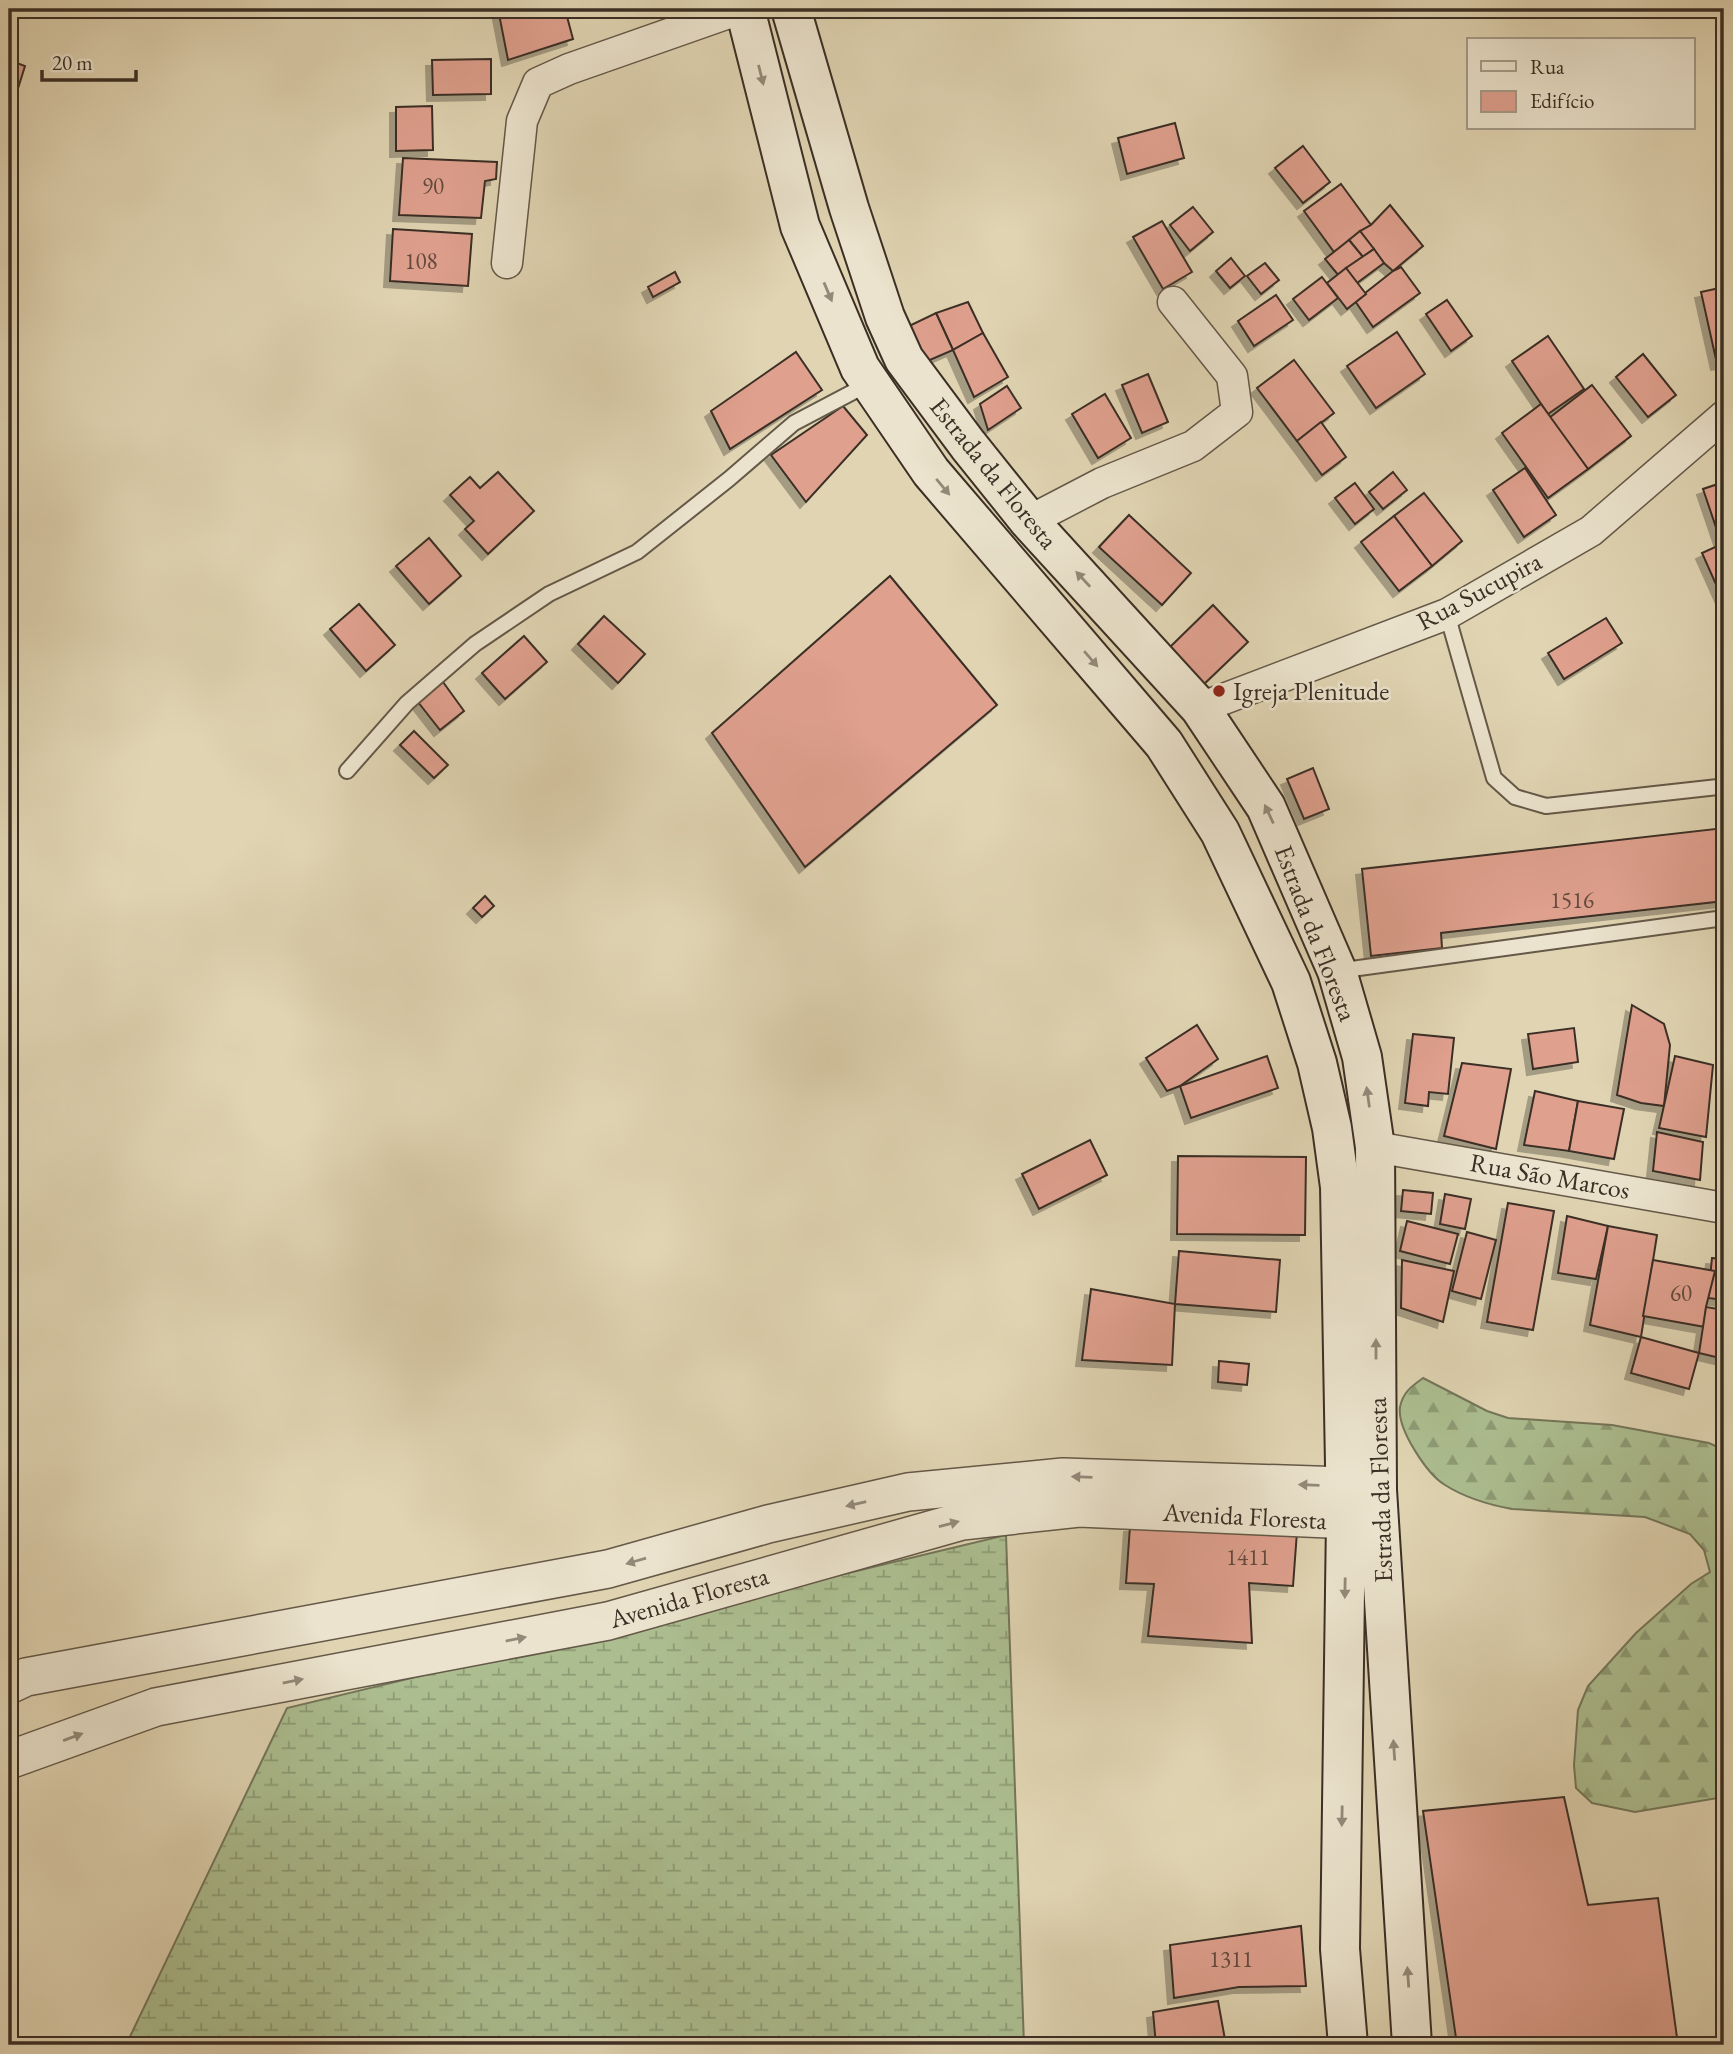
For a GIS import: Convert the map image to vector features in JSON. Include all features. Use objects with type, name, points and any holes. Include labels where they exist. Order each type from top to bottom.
[{"type":"main road","name":"Estrada da Floresta","points":[[742,9],[800,226],[860,368],[931,472],[1164,744],[1220,832],[1291,982],[1317,1063],[1332,1128],[1340,1187],[1362,1505],[1412,2045]]},
{"type":"main road","name":"Estrada da Floresta","points":[[791,9],[849,208],[886,317],[904,359],[1029,522],[1200,708],[1266,807],[1336,971],[1362,1057],[1375,1147],[1362,1505],[1340,1949],[1348,2045]]},
{"type":"street","points":[[507,263],[522,121],[538,83],[569,69],[742,9]]},
{"type":"street","points":[[1029,522],[1102,483],[1193,446],[1237,412],[1232,376],[1173,302]]},
{"type":"street","name":"Rua Sucupira","points":[[1200,708],[1447,614],[1591,531],[1724,416]]},
{"type":"street","name":"Rua São Marcos","points":[[1375,1147],[1724,1208]]},
{"type":"street","name":"Avenida Floresta","points":[[9,1685],[26,1677],[608,1569],[768,1524],[908,1492],[1063,1477],[1362,1505]]},
{"type":"street","name":"Avenida Floresta","points":[[9,1760],[156,1707],[608,1621],[961,1521],[1079,1508],[1362,1505]]},
{"type":"lane","points":[[347,771],[407,703],[475,645],[549,594],[637,552],[794,423],[870,383]]},
{"type":"lane","points":[[1447,614],[1494,778],[1515,797],[1546,806],[1718,787],[1724,789]]},
{"type":"lane","points":[[1336,971],[1724,918]]},
{"type":"green space","points":[[1423,1378],[1487,1411],[1508,1418],[1612,1425],[1709,1443],[1724,1450],[1724,1797],[1635,1812],[1592,1803],[1576,1788],[1574,1765],[1578,1710],[1588,1686],[1636,1633],[1691,1584],[1710,1572],[1704,1550],[1690,1534],[1645,1517],[1512,1509],[1477,1500],[1445,1485],[1422,1461],[1408,1438],[1400,1416],[1403,1397]]},
{"type":"green space","points":[[1006,1535],[1024,2045],[126,2045],[287,1708]]},
{"type":"building","points":[[498,9],[565,9],[573,39],[508,60]]},
{"type":"building","points":[[491,59],[491,94],[433,95],[432,60]]},
{"type":"building","points":[[9,60],[25,66],[9,117]]},
{"type":"building","points":[[432,106],[433,150],[396,151],[396,107]]},
{"type":"building","points":[[1175,123],[1184,158],[1127,174],[1118,138]]},
{"type":"building","points":[[1303,146],[1330,182],[1303,203],[1275,168]]},
{"type":"building","points":[[403,158],[497,162],[496,179],[485,181],[481,218],[399,215]]},
{"type":"building","points":[[1341,184],[1371,225],[1334,252],[1304,211]]},
{"type":"building","points":[[1390,205],[1423,246],[1393,271],[1360,231],[1371,225]]},
{"type":"building","points":[[1193,207],[1213,232],[1190,251],[1170,225]]},
{"type":"building","points":[[1162,221],[1192,272],[1163,289],[1133,237]]},
{"type":"building","points":[[393,229],[472,234],[468,286],[390,281]]},
{"type":"building","points":[[1360,231],[1374,249],[1363,257],[1349,240]]},
{"type":"building","points":[[1349,240],[1363,257],[1339,276],[1325,259]]},
{"type":"building","points":[[1374,249],[1384,263],[1357,283],[1346,268]]},
{"type":"building","points":[[1231,258],[1245,276],[1230,288],[1216,271]]},
{"type":"building","points":[[1265,263],[1279,280],[1261,294],[1247,276]]},
{"type":"building","points":[[1401,267],[1420,293],[1373,327],[1355,301]]},
{"type":"building","points":[[1346,268],[1366,294],[1347,309],[1327,283]]},
{"type":"building","points":[[675,272],[680,282],[653,297],[648,287]]},
{"type":"building","points":[[1322,277],[1338,298],[1309,320],[1293,299]]},
{"type":"building","points":[[1724,287],[1724,363],[1717,364],[1701,292]]},
{"type":"building","points":[[1276,295],[1293,320],[1254,346],[1238,321]]},
{"type":"building","points":[[1447,300],[1472,336],[1451,351],[1426,314]]},
{"type":"building","points":[[968,302],[983,333],[953,350],[936,313]]},
{"type":"building","points":[[936,313],[953,350],[923,363],[907,327]]},
{"type":"building","points":[[1397,332],[1425,374],[1376,408],[1347,366]]},
{"type":"building","points":[[983,333],[1008,377],[974,397],[953,350]]},
{"type":"building","points":[[1548,336],[1584,389],[1548,414],[1512,361]]},
{"type":"building","points":[[796,352],[822,390],[730,449],[711,411]]},
{"type":"building","points":[[1643,354],[1676,395],[1648,417],[1616,377]]},
{"type":"building","points":[[1294,360],[1334,413],[1297,441],[1257,388]]},
{"type":"building","points":[[1148,374],[1168,422],[1142,433],[1122,385]]},
{"type":"building","points":[[1592,385],[1631,436],[1588,469],[1549,418]]},
{"type":"building","points":[[1007,386],[1021,408],[988,430],[980,404]]},
{"type":"building","points":[[1105,394],[1131,438],[1098,458],[1072,414]]},
{"type":"building","points":[[1541,404],[1588,469],[1548,498],[1502,433]]},
{"type":"building","points":[[843,406],[867,435],[806,502],[771,455]]},
{"type":"building","points":[[1321,422],[1346,457],[1322,475],[1297,441]]},
{"type":"building","points":[[1525,468],[1556,515],[1524,537],[1493,490]]},
{"type":"building","points":[[498,472],[534,511],[488,554],[465,529],[474,521],[450,495],[470,477],[480,488]]},
{"type":"building","points":[[1393,472],[1407,490],[1383,509],[1369,492]]},
{"type":"building","points":[[1724,482],[1724,551],[1703,489]]},
{"type":"building","points":[[1355,483],[1374,509],[1355,524],[1335,498]]},
{"type":"building","points":[[1424,493],[1462,541],[1432,566],[1394,516]]},
{"type":"building","points":[[1129,515],[1191,573],[1162,605],[1099,547]]},
{"type":"building","points":[[1394,516],[1432,566],[1399,591],[1361,542]]},
{"type":"building","points":[[429,538],[461,576],[429,604],[396,566]]},
{"type":"building","points":[[1724,543],[1724,597],[1722,598],[1702,553]]},
{"type":"building","points":[[890,576],[997,705],[805,867],[712,733]]},
{"type":"building","points":[[359,604],[395,645],[366,671],[330,629]]},
{"type":"building","points":[[1213,605],[1248,642],[1202,686],[1167,650]]},
{"type":"building","points":[[604,616],[645,654],[618,683],[578,644]]},
{"type":"building","points":[[1606,618],[1622,643],[1564,679],[1548,653]]},
{"type":"building","points":[[524,636],[547,662],[505,699],[482,673]]},
{"type":"building","points":[[443,682],[464,711],[440,730],[418,702]]},
{"type":"building","points":[[414,731],[448,765],[434,778],[400,745]]},
{"type":"building","points":[[1313,768],[1329,809],[1304,819],[1287,779]]},
{"type":"building","points":[[1724,828],[1724,901],[1441,933],[1442,948],[1371,956],[1362,869]]},
{"type":"building","points":[[485,896],[494,906],[482,917],[473,908]]},
{"type":"building","points":[[1632,1005],[1664,1024],[1670,1045],[1664,1106],[1641,1103],[1617,1095]]},
{"type":"building","points":[[1197,1025],[1218,1059],[1180,1086],[1167,1091],[1146,1058]]},
{"type":"building","points":[[1574,1028],[1578,1062],[1533,1069],[1528,1034]]},
{"type":"building","points":[[1413,1034],[1454,1038],[1448,1094],[1429,1092],[1428,1106],[1405,1103]]},
{"type":"building","points":[[1267,1056],[1278,1088],[1191,1118],[1180,1086]]},
{"type":"building","points":[[1675,1056],[1713,1065],[1706,1137],[1659,1128]]},
{"type":"building","points":[[1462,1063],[1511,1069],[1496,1149],[1444,1136]]},
{"type":"building","points":[[1535,1091],[1578,1101],[1569,1151],[1524,1145]]},
{"type":"building","points":[[1578,1101],[1624,1109],[1614,1159],[1569,1151]]},
{"type":"building","points":[[1657,1132],[1703,1142],[1700,1180],[1653,1171]]},
{"type":"building","points":[[1090,1140],[1107,1175],[1039,1209],[1022,1174]]},
{"type":"building","points":[[1178,1156],[1306,1157],[1305,1235],[1177,1234]]},
{"type":"building","points":[[1403,1190],[1433,1193],[1431,1214],[1401,1211]]},
{"type":"building","points":[[1445,1194],[1471,1199],[1465,1229],[1440,1224]]},
{"type":"building","points":[[1508,1203],[1554,1211],[1533,1330],[1487,1322]]},
{"type":"building","points":[[1567,1216],[1608,1226],[1596,1279],[1558,1273]]},
{"type":"building","points":[[1407,1221],[1458,1234],[1450,1264],[1400,1251]]},
{"type":"building","points":[[1608,1226],[1657,1235],[1641,1337],[1590,1325]]},
{"type":"building","points":[[1467,1232],[1496,1240],[1481,1299],[1452,1291]]},
{"type":"building","points":[[1179,1251],[1280,1260],[1276,1312],[1175,1304]]},
{"type":"building","points":[[1712,1258],[1724,1259],[1724,1300],[1708,1298]]},
{"type":"building","points":[[1402,1260],[1454,1271],[1443,1322],[1401,1308]]},
{"type":"building","points":[[1653,1260],[1715,1271],[1706,1307],[1705,1327],[1643,1316]]},
{"type":"building","points":[[1091,1289],[1175,1304],[1172,1365],[1082,1360]]},
{"type":"building","points":[[1706,1307],[1724,1310],[1724,1359],[1699,1353]]},
{"type":"building","points":[[1641,1337],[1699,1353],[1689,1389],[1631,1373]]},
{"type":"building","points":[[1219,1361],[1249,1364],[1247,1385],[1218,1382]]},
{"type":"building","points":[[1298,1518],[1293,1586],[1249,1583],[1252,1643],[1148,1636],[1154,1584],[1126,1583],[1130,1526]]},
{"type":"building","points":[[1564,1797],[1588,1905],[1658,1898],[1678,2045],[1457,2045],[1423,1811]]},
{"type":"building","points":[[1301,1926],[1306,1986],[1239,1987],[1174,1998],[1170,1945]]},
{"type":"building","points":[[1218,2001],[1226,2045],[1156,2045],[1153,2012]]},
{"type":"place","name":"Igreja Plenitude","points":[[1219,691]]}]
